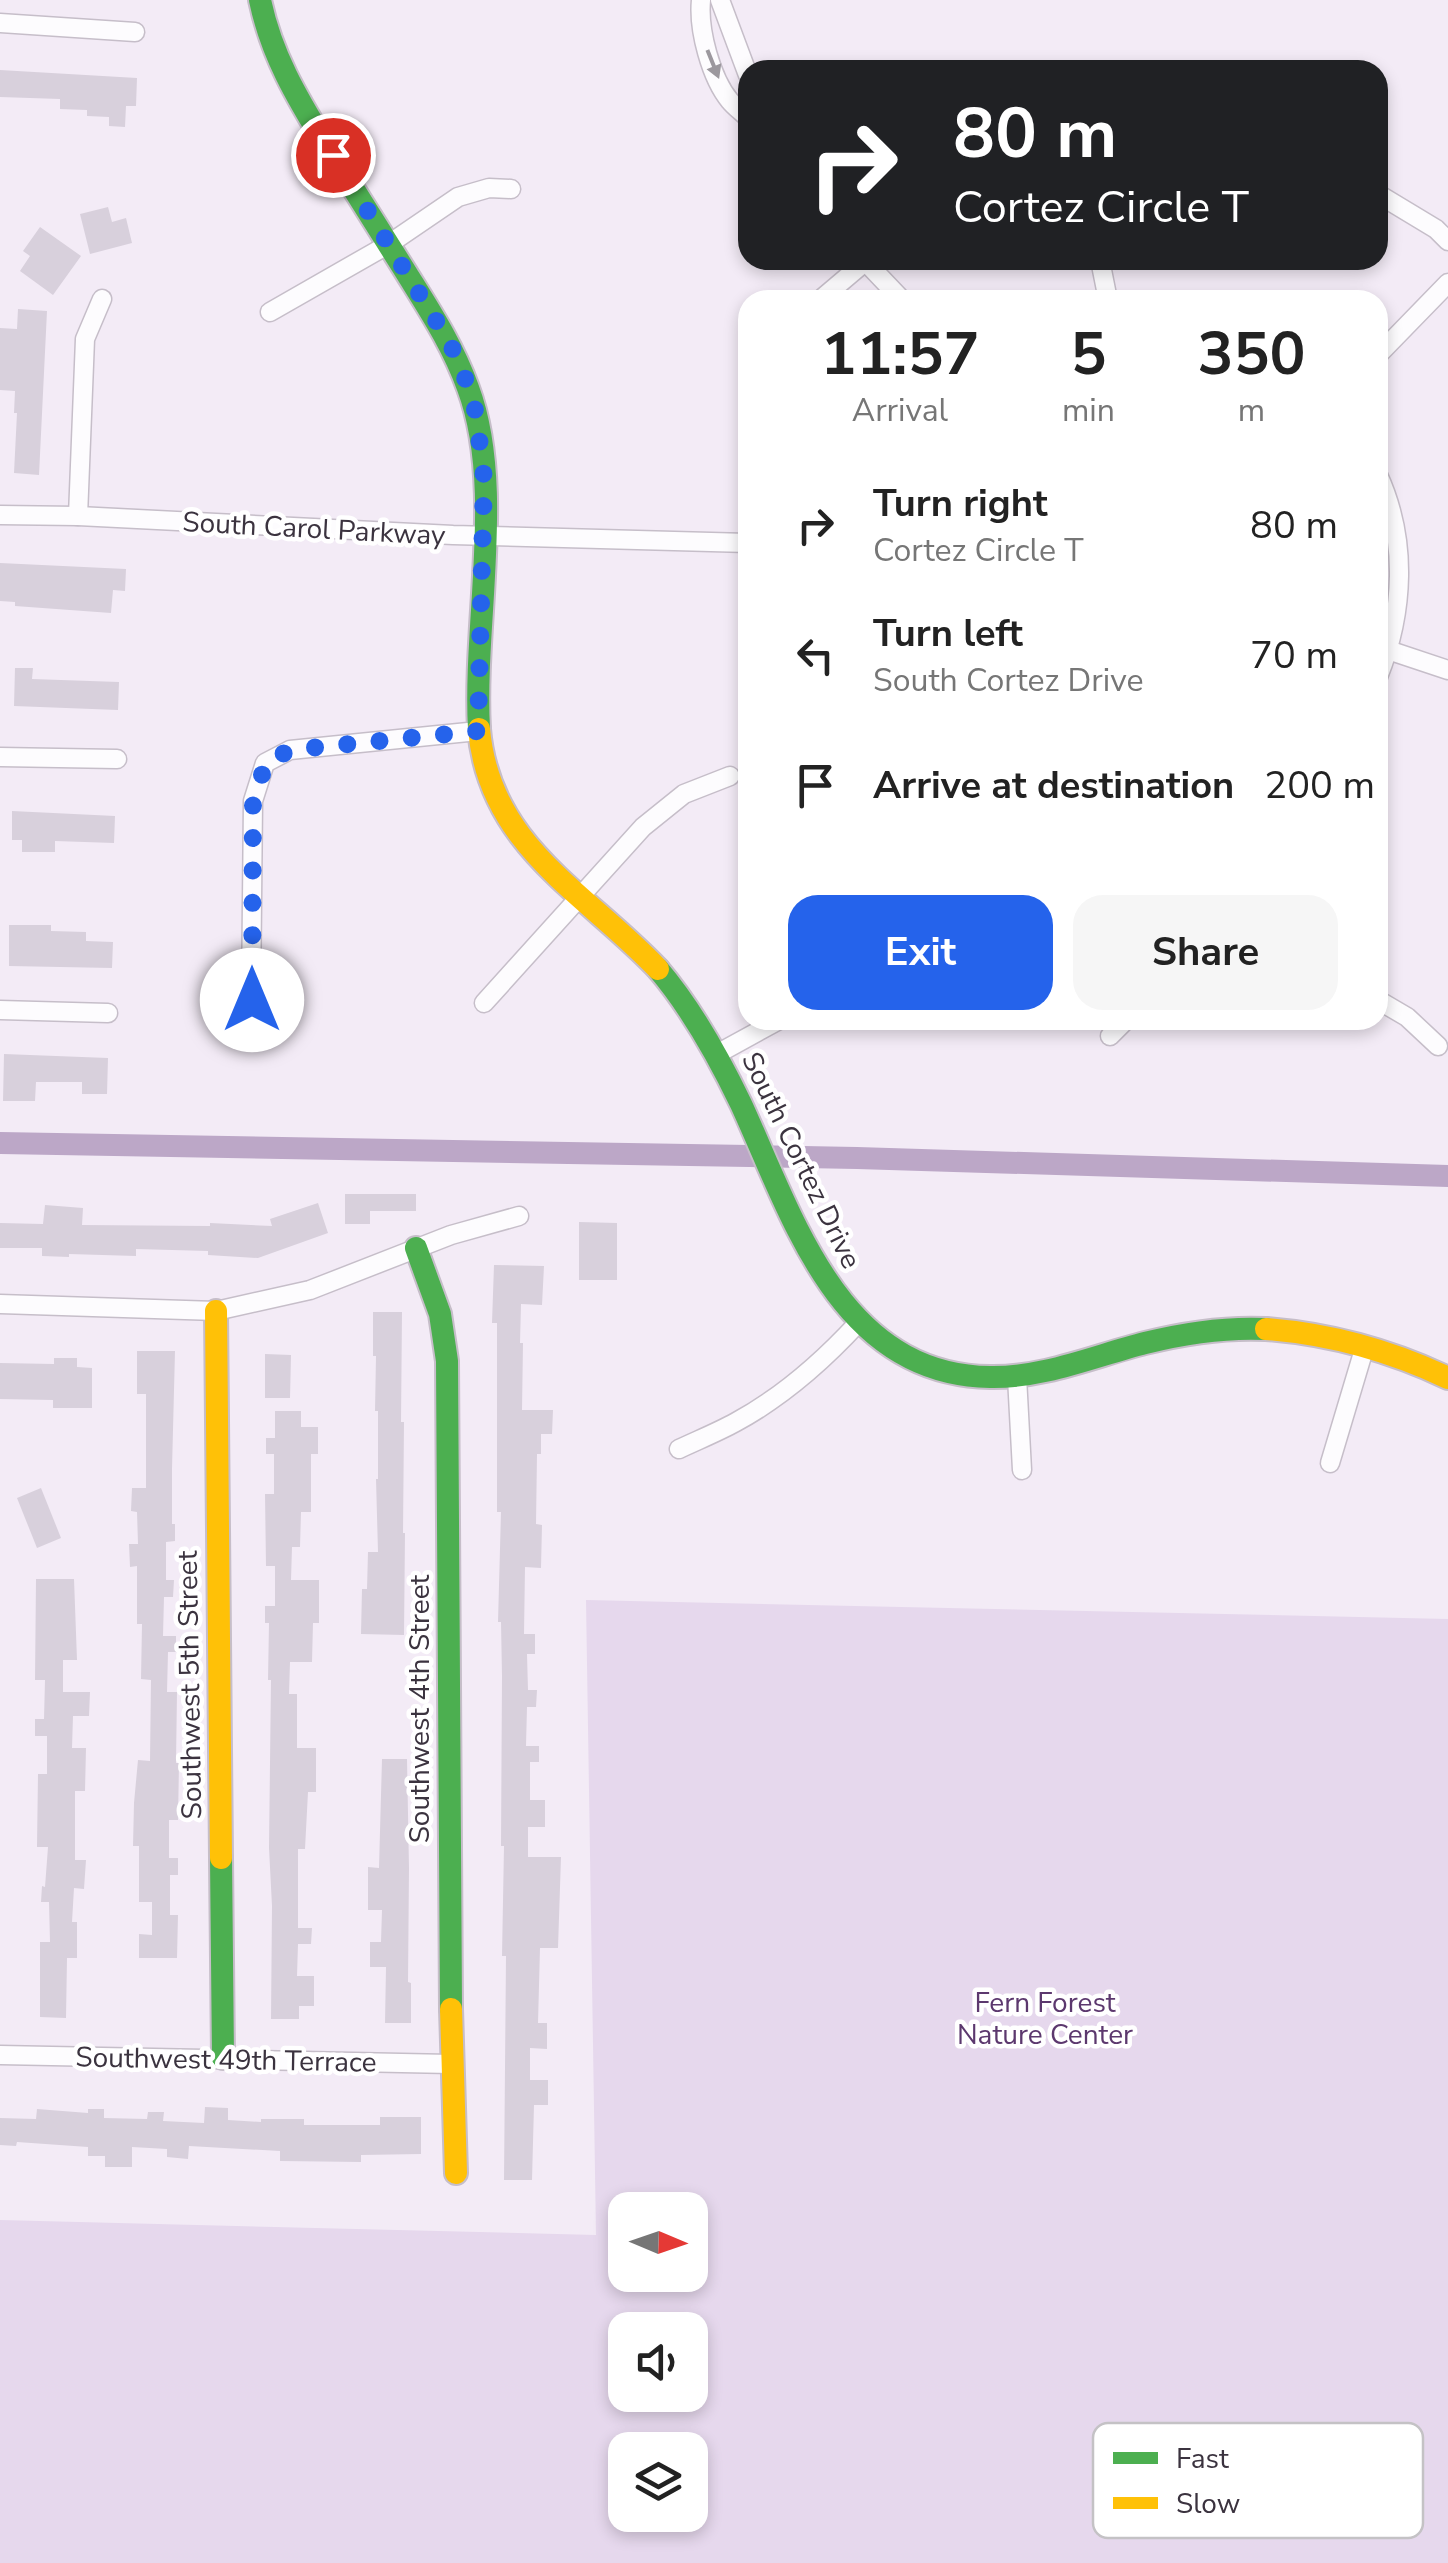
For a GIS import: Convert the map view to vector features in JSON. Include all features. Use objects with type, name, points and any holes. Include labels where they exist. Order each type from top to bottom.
[{"type":"street","name":"South Cortez Drive","points":[[260,0],[264,24],[294,93],[450,343],[476,413],[482,450],[478,731],[488,780],[505,817],[529,847],[659,971],[683,1001],[717,1054],[820,1270],[858,1323],[900,1353],[932,1368],[970,1376],[1017,1377],[1047,1372],[1166,1338],[1227,1329],[1330,1336],[1398,1356],[1448,1378]]},
{"type":"street","points":[[701,0],[704,40],[714,70],[728,98],[738,108]]},
{"type":"street","points":[[720,0],[742,60]]},
{"type":"street","points":[[0,23],[135,32]]},
{"type":"street","points":[[270,312],[389,244],[458,198],[489,188],[511,189]]},
{"type":"street","points":[[1388,200],[1448,241]]},
{"type":"street","points":[[832,290],[855,270]]},
{"type":"street","points":[[874,270],[893,290]]},
{"type":"street","points":[[1388,345],[1448,283]]},
{"type":"street","points":[[78,516],[85,339],[102,299]]},
{"type":"street","points":[[1388,504],[1400,584],[1388,650],[1448,670]]},
{"type":"street","name":"South Carol Parkway","points":[[0,516],[738,543]]},
{"type":"street","points":[[252,1000],[253,801],[266,763],[290,750],[478,731]]},
{"type":"street","points":[[0,757],[117,759]]},
{"type":"street","points":[[484,1004],[643,827],[684,794],[730,776]]},
{"type":"street","points":[[1388,1006],[1407,1017],[1438,1046]]},
{"type":"street","points":[[0,1010],[108,1012]]},
{"type":"street","points":[[717,1054],[761,1030]]},
{"type":"street","points":[[1110,1036],[1116,1030]]},
{"type":"street","points":[[0,1304],[216,1312],[310,1290],[451,1235],[519,1216]]},
{"type":"street","name":"Southwest 4th Street","points":[[416,1248],[440,1314],[447,1360],[451,2064],[456,2173]]},
{"type":"street","name":"Southwest 5th Street","points":[[216,1312],[222,2058]]},
{"type":"street","points":[[679,1449],[738,1421],[777,1396],[858,1323]]},
{"type":"street","points":[[1330,1463],[1365,1346]]},
{"type":"street","points":[[1017,1377],[1022,1470]]},
{"type":"street","name":"Southwest 49th Terrace","points":[[0,2055],[451,2064]]},
{"type":"green space","name":"Fern Forest Nature Center","points":[[586,1600],[1448,1619],[1448,2563],[0,2563],[0,2220],[596,2235]]},
{"type":"building","points":[[0,70],[137,78],[136,106],[126,106],[125,127],[109,126],[109,117],[87,116],[87,110],[60,109],[60,99],[0,97]]},
{"type":"building","points":[[108,207],[112,222],[126,218],[132,243],[90,254],[80,214]]},
{"type":"building","points":[[40,227],[81,256],[53,295],[20,271],[30,256],[23,251]]},
{"type":"building","points":[[18,309],[47,311],[39,475],[14,473],[15,391],[0,390],[0,328],[17,329]]},
{"type":"building","points":[[0,563],[126,569],[125,591],[113,590],[111,613],[15,606],[15,602],[0,601]]},
{"type":"building","points":[[15,668],[33,668],[32,679],[119,682],[118,710],[14,706]]},
{"type":"building","points":[[12,811],[115,816],[114,843],[55,841],[55,852],[22,852],[22,840],[12,840]]},
{"type":"building","points":[[9,925],[51,925],[51,931],[86,932],[86,941],[113,942],[112,968],[9,966]]},
{"type":"building","points":[[4,1054],[108,1058],[107,1094],[82,1094],[82,1082],[36,1082],[35,1101],[3,1101]]},
{"type":"building","points":[[345,1194],[416,1194],[416,1211],[370,1211],[370,1224],[345,1224]]},
{"type":"building","points":[[318,1203],[328,1233],[258,1258],[208,1255],[208,1251],[136,1249],[136,1256],[42,1256],[42,1248],[0,1248],[0,1223],[43,1224],[45,1205],[83,1208],[82,1225],[272,1226],[270,1219]]},
{"type":"building","points":[[579,1222],[617,1223],[617,1280],[579,1280]]},
{"type":"building","points":[[494,1265],[544,1266],[542,1305],[521,1304],[522,1410],[553,1410],[552,1434],[541,1434],[541,1454],[537,1454],[536,1524],[542,1525],[541,1568],[525,1567],[524,1634],[535,1634],[535,1654],[527,1654],[528,1690],[537,1690],[536,1707],[527,1707],[526,1746],[539,1746],[539,1762],[530,1762],[530,1800],[545,1800],[545,1827],[528,1827],[528,1857],[561,1857],[558,1948],[540,1948],[538,2023],[547,2023],[547,2049],[530,2048],[530,2080],[548,2080],[548,2105],[534,2105],[532,2180],[504,2180],[506,1956],[502,1956],[502,1676],[498,1622],[501,1512],[497,1512]]},
{"type":"building","points":[[373,1312],[402,1312],[404,1635],[361,1634],[368,1552],[378,1552]]},
{"type":"building","points":[[137,1351],[175,1351],[175,1541],[166,1542],[166,1580],[174,1580],[173,1597],[164,1597],[163,1636],[176,1636],[176,1652],[168,1652],[167,1692],[177,1692],[178,1820],[169,1820],[169,1858],[178,1858],[178,1875],[170,1875],[170,1915],[178,1915],[177,1958],[139,1958],[139,1934],[152,1935],[152,1902],[139,1902],[139,1846],[133,1846],[138,1760],[150,1761],[151,1680],[141,1679],[137,1566],[130,1567],[129,1544],[138,1544],[137,1512],[131,1511],[132,1488],[146,1488],[146,1394],[137,1394]]},
{"type":"building","points":[[265,1354],[291,1355],[290,1398],[265,1398]]},
{"type":"building","points":[[54,1358],[77,1358],[77,1367],[92,1368],[92,1408],[53,1408],[53,1400],[0,1399],[0,1363],[54,1364]]},
{"type":"building","points":[[275,1411],[301,1411],[301,1427],[318,1427],[318,1454],[311,1454],[311,1512],[301,1512],[300,1547],[292,1547],[291,1580],[319,1580],[319,1623],[313,1623],[312,1662],[290,1662],[289,1694],[297,1694],[297,1748],[316,1748],[316,1792],[308,1792],[305,1849],[298,1849],[298,1928],[312,1928],[311,1944],[298,1944],[297,1976],[314,1976],[314,2006],[299,2006],[299,2019],[271,2019],[271,1680],[265,1606],[275,1606],[275,1566],[266,1566],[265,1494],[274,1494],[274,1454],[266,1454],[266,1438],[275,1438]]},
{"type":"building","points":[[41,1488],[61,1538],[37,1548],[17,1498]]},
{"type":"building","points":[[36,1579],[74,1579],[77,1660],[63,1660],[63,1692],[90,1692],[89,1716],[73,1716],[72,1748],[86,1748],[85,1791],[75,1791],[75,1860],[86,1860],[84,1889],[74,1888],[72,1922],[77,1922],[77,1958],[67,1958],[66,2018],[40,2017],[40,1942],[50,1942],[49,1902],[41,1902],[48,1847],[37,1847],[38,1774],[47,1774],[47,1736],[35,1736],[35,1719],[44,1719],[45,1680],[35,1680]]},
{"type":"building","points":[[382,1759],[407,1759],[411,2023],[385,2023],[386,1967],[370,1967],[370,1942],[381,1942],[382,1910],[368,1910],[368,1867],[379,1868]]},
{"type":"building","points":[[205,2107],[228,2108],[228,2120],[304,2119],[304,2125],[380,2125],[380,2117],[421,2117],[421,2154],[361,2155],[361,2162],[280,2161],[280,2151],[189,2146],[188,2159],[167,2157],[167,2149],[132,2147],[132,2167],[105,2167],[105,2156],[88,2156],[88,2147],[17,2142],[16,2146],[0,2145],[0,2118],[36,2119],[37,2109],[88,2113],[88,2109],[104,2109],[104,2118],[147,2119],[148,2112],[164,2112],[163,2121],[204,2123]]},
{"type":"waterway","points":[[0,1143],[857,1158],[1448,1176]]},
{"type":"traffic: fast","points":[[260,0],[271,39],[295,93],[432,315],[468,388],[479,427],[486,511],[479,729]]},
{"type":"traffic: fast","points":[[658,969],[714,1051],[803,1240],[828,1282],[859,1320],[895,1349],[938,1369],[1010,1376],[1049,1370],[1175,1336],[1266,1329]]},
{"type":"traffic: fast","points":[[416,1248],[440,1314],[447,1361],[451,2009]]},
{"type":"traffic: fast","points":[[221,1858],[223,2058]]},
{"type":"traffic: slow","points":[[479,729],[487,770],[501,805],[521,836],[545,864],[658,969]]},
{"type":"traffic: slow","points":[[216,1311],[221,1858]]},
{"type":"traffic: slow","points":[[1266,1329],[1359,1345],[1448,1378]]},
{"type":"traffic: slow","points":[[451,2009],[456,2173]]},
{"type":"route","points":[[252,1000],[253,801],[266,763],[290,750],[478,731],[484,478],[476,413],[450,343],[333,155]]}]
